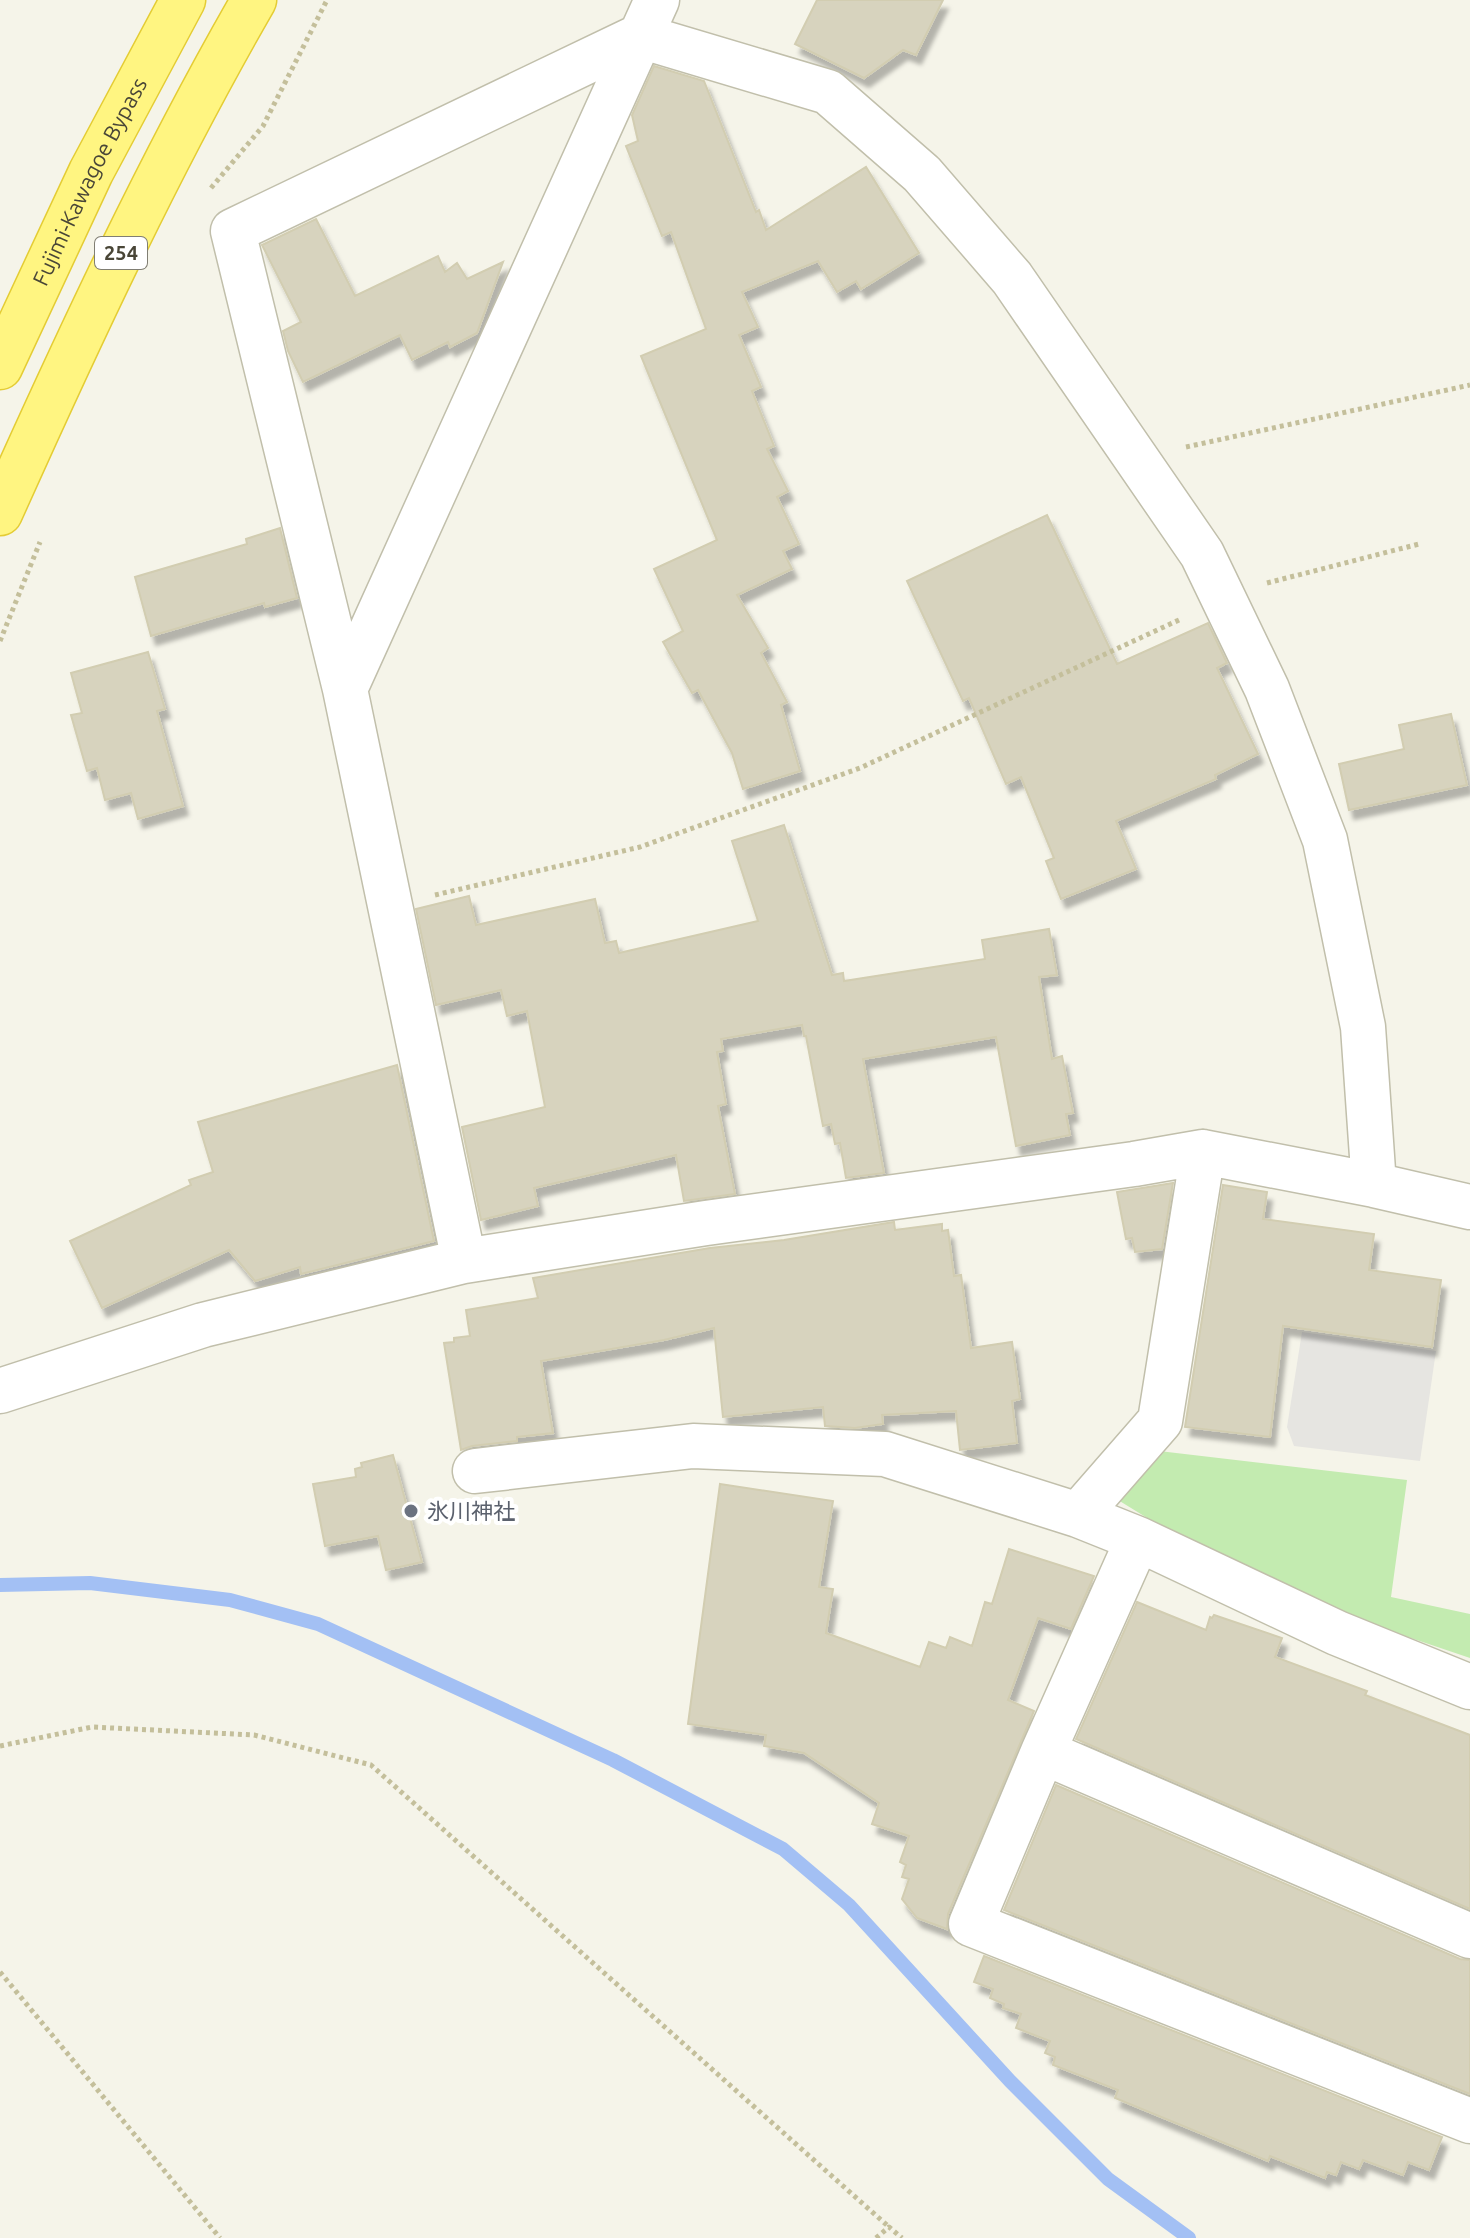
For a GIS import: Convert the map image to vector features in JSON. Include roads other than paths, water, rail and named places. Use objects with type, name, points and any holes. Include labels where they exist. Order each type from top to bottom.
[{"type":"highway","name":"Fujimi-Kawagoe Bypass","points":[[0,367],[91,172],[183,0]]},
{"type":"highway","name":"254","points":[[0,513],[88,318],[254,0]]},
{"type":"street","points":[[345,689],[649,18]]},
{"type":"street","points":[[464,1261],[345,689],[233,231],[649,18],[828,92],[922,174],[1012,278],[1202,554],[1267,689],[1325,840],[1363,1027],[1374,1185]]},
{"type":"street","points":[[1078,1515],[1160,1421],[1203,1152]]},
{"type":"street","points":[[0,1391],[203,1325],[464,1261],[1203,1152],[1470,1207]]},
{"type":"street","points":[[475,1471],[693,1446],[885,1454],[1078,1515],[1138,1539],[1337,1633],[1470,1687]]},
{"type":"street","points":[[1138,1539],[971,1924],[1470,2121]]},
{"type":"street","points":[[1043,1752],[1470,1936]]},
{"type":"waterway","points":[[0,1585],[90,1583],[230,1600],[318,1624],[613,1760],[783,1849],[849,1905],[1010,2081],[1108,2179],[1189,2238]]},
{"type":"place","name":"氷川神社","points":[[411,1511]]}]
